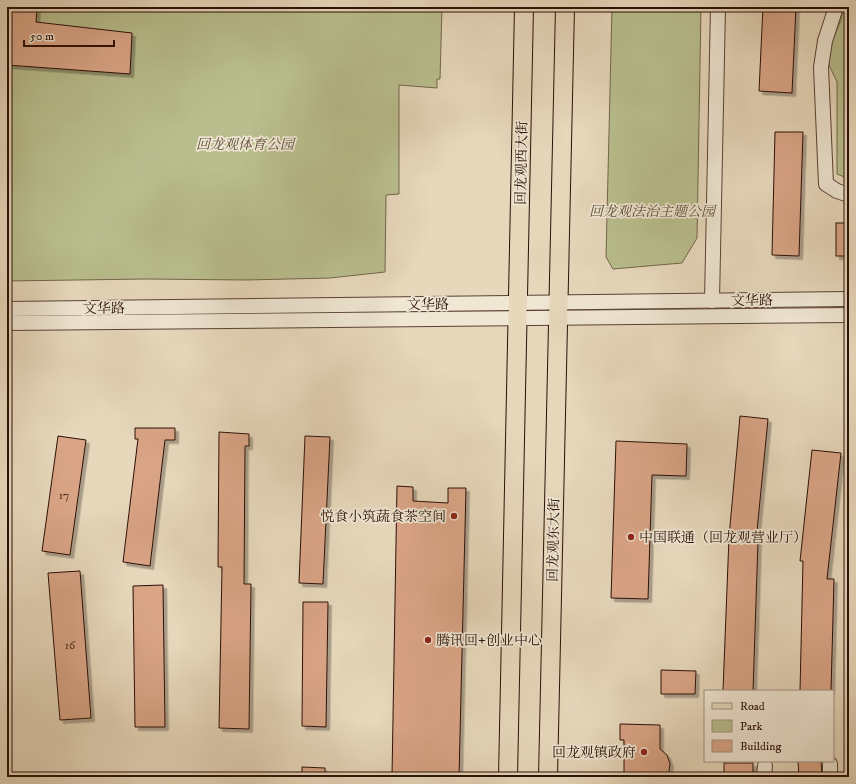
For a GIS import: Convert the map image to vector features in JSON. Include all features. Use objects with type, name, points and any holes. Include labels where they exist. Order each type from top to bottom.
[{"type":"main road","name":"回龙观西大街","points":[[518,311],[524,7]]},
{"type":"main road","points":[[558,310],[566,7]]},
{"type":"main road","name":"回龙观东大街","points":[[548,777],[558,310]]},
{"type":"main road","points":[[508,777],[518,311]]},
{"type":"street","points":[[712,301],[718,7]]},
{"type":"street","points":[[836,7],[825,41],[821,67],[824,167],[826,184],[837,191],[849,195]]},
{"type":"street","name":"文华路","points":[[7,323],[558,310],[712,301],[849,299]]},
{"type":"street","name":"文华路","points":[[7,309],[518,311]]},
{"type":"street","name":"文华路","points":[[558,310],[849,316]]},
{"type":"green space","name":"回龙观体育公园","points":[[7,7],[442,7],[440,79],[437,79],[437,88],[399,85],[399,194],[386,195],[385,272],[330,278],[246,280],[145,279],[7,281]]},
{"type":"green space","name":"回龙观法治主题公园","points":[[612,7],[701,7],[697,238],[682,263],[613,269],[606,257]]},
{"type":"green space","points":[[843,7],[849,7],[849,179],[837,174],[837,82],[829,65],[831,44],[841,20]]},
{"type":"building","points":[[7,7],[37,7],[36,22],[132,33],[130,74],[7,65]]},
{"type":"building","points":[[763,7],[796,7],[792,93],[759,91]]},
{"type":"building","points":[[775,132],[803,132],[799,256],[772,255]]},
{"type":"building","points":[[836,223],[849,223],[849,256],[836,256]]},
{"type":"building","points":[[740,416],[768,419],[756,541],[758,541],[753,690],[723,690],[729,537]]},
{"type":"building","points":[[135,428],[175,428],[175,440],[165,440],[150,566],[123,562],[138,439],[135,439]]},
{"type":"building","points":[[219,432],[249,434],[249,446],[245,446],[244,584],[251,584],[249,729],[219,728],[222,567],[218,567]]},
{"type":"building","points":[[58,436],[86,440],[70,555],[42,551]]},
{"type":"building","points":[[305,436],[330,437],[323,584],[299,583]]},
{"type":"building","name":"中国联通（回龙观营业厅）","points":[[616,441],[687,444],[686,476],[652,475],[648,599],[611,598]]},
{"type":"building","points":[[812,450],[841,453],[827,579],[834,579],[831,690],[800,690],[803,561],[800,561]]},
{"type":"building","name":"腾讯回+创业中心","points":[[397,486],[413,487],[413,501],[448,503],[448,488],[466,488],[459,777],[392,777]]},
{"type":"building","points":[[80,571],[91,718],[60,720],[48,573]]},
{"type":"building","points":[[163,585],[165,727],[135,727],[133,586]]},
{"type":"building","points":[[303,602],[328,602],[326,727],[302,726]]},
{"type":"building","points":[[661,670],[696,671],[695,694],[661,694]]},
{"type":"building","name":"回龙观镇政府","points":[[620,724],[660,725],[660,749],[667,755],[670,764],[668,777],[624,777],[624,740],[620,740]]},
{"type":"building","points":[[798,762],[821,762],[822,777],[799,777]]},
{"type":"building","points":[[724,763],[753,763],[753,777],[724,777]]},
{"type":"building","points":[[302,767],[325,768],[325,777],[302,777]]},
{"type":"place","name":"悦食小筑蔬食茶空间","points":[[454,516]]},
{"type":"place","name":"中国联通（回龙观营业厅）","points":[[631,537]]},
{"type":"place","name":"腾讯回+创业中心","points":[[428,640]]},
{"type":"place","name":"回龙观镇政府","points":[[644,752]]}]
